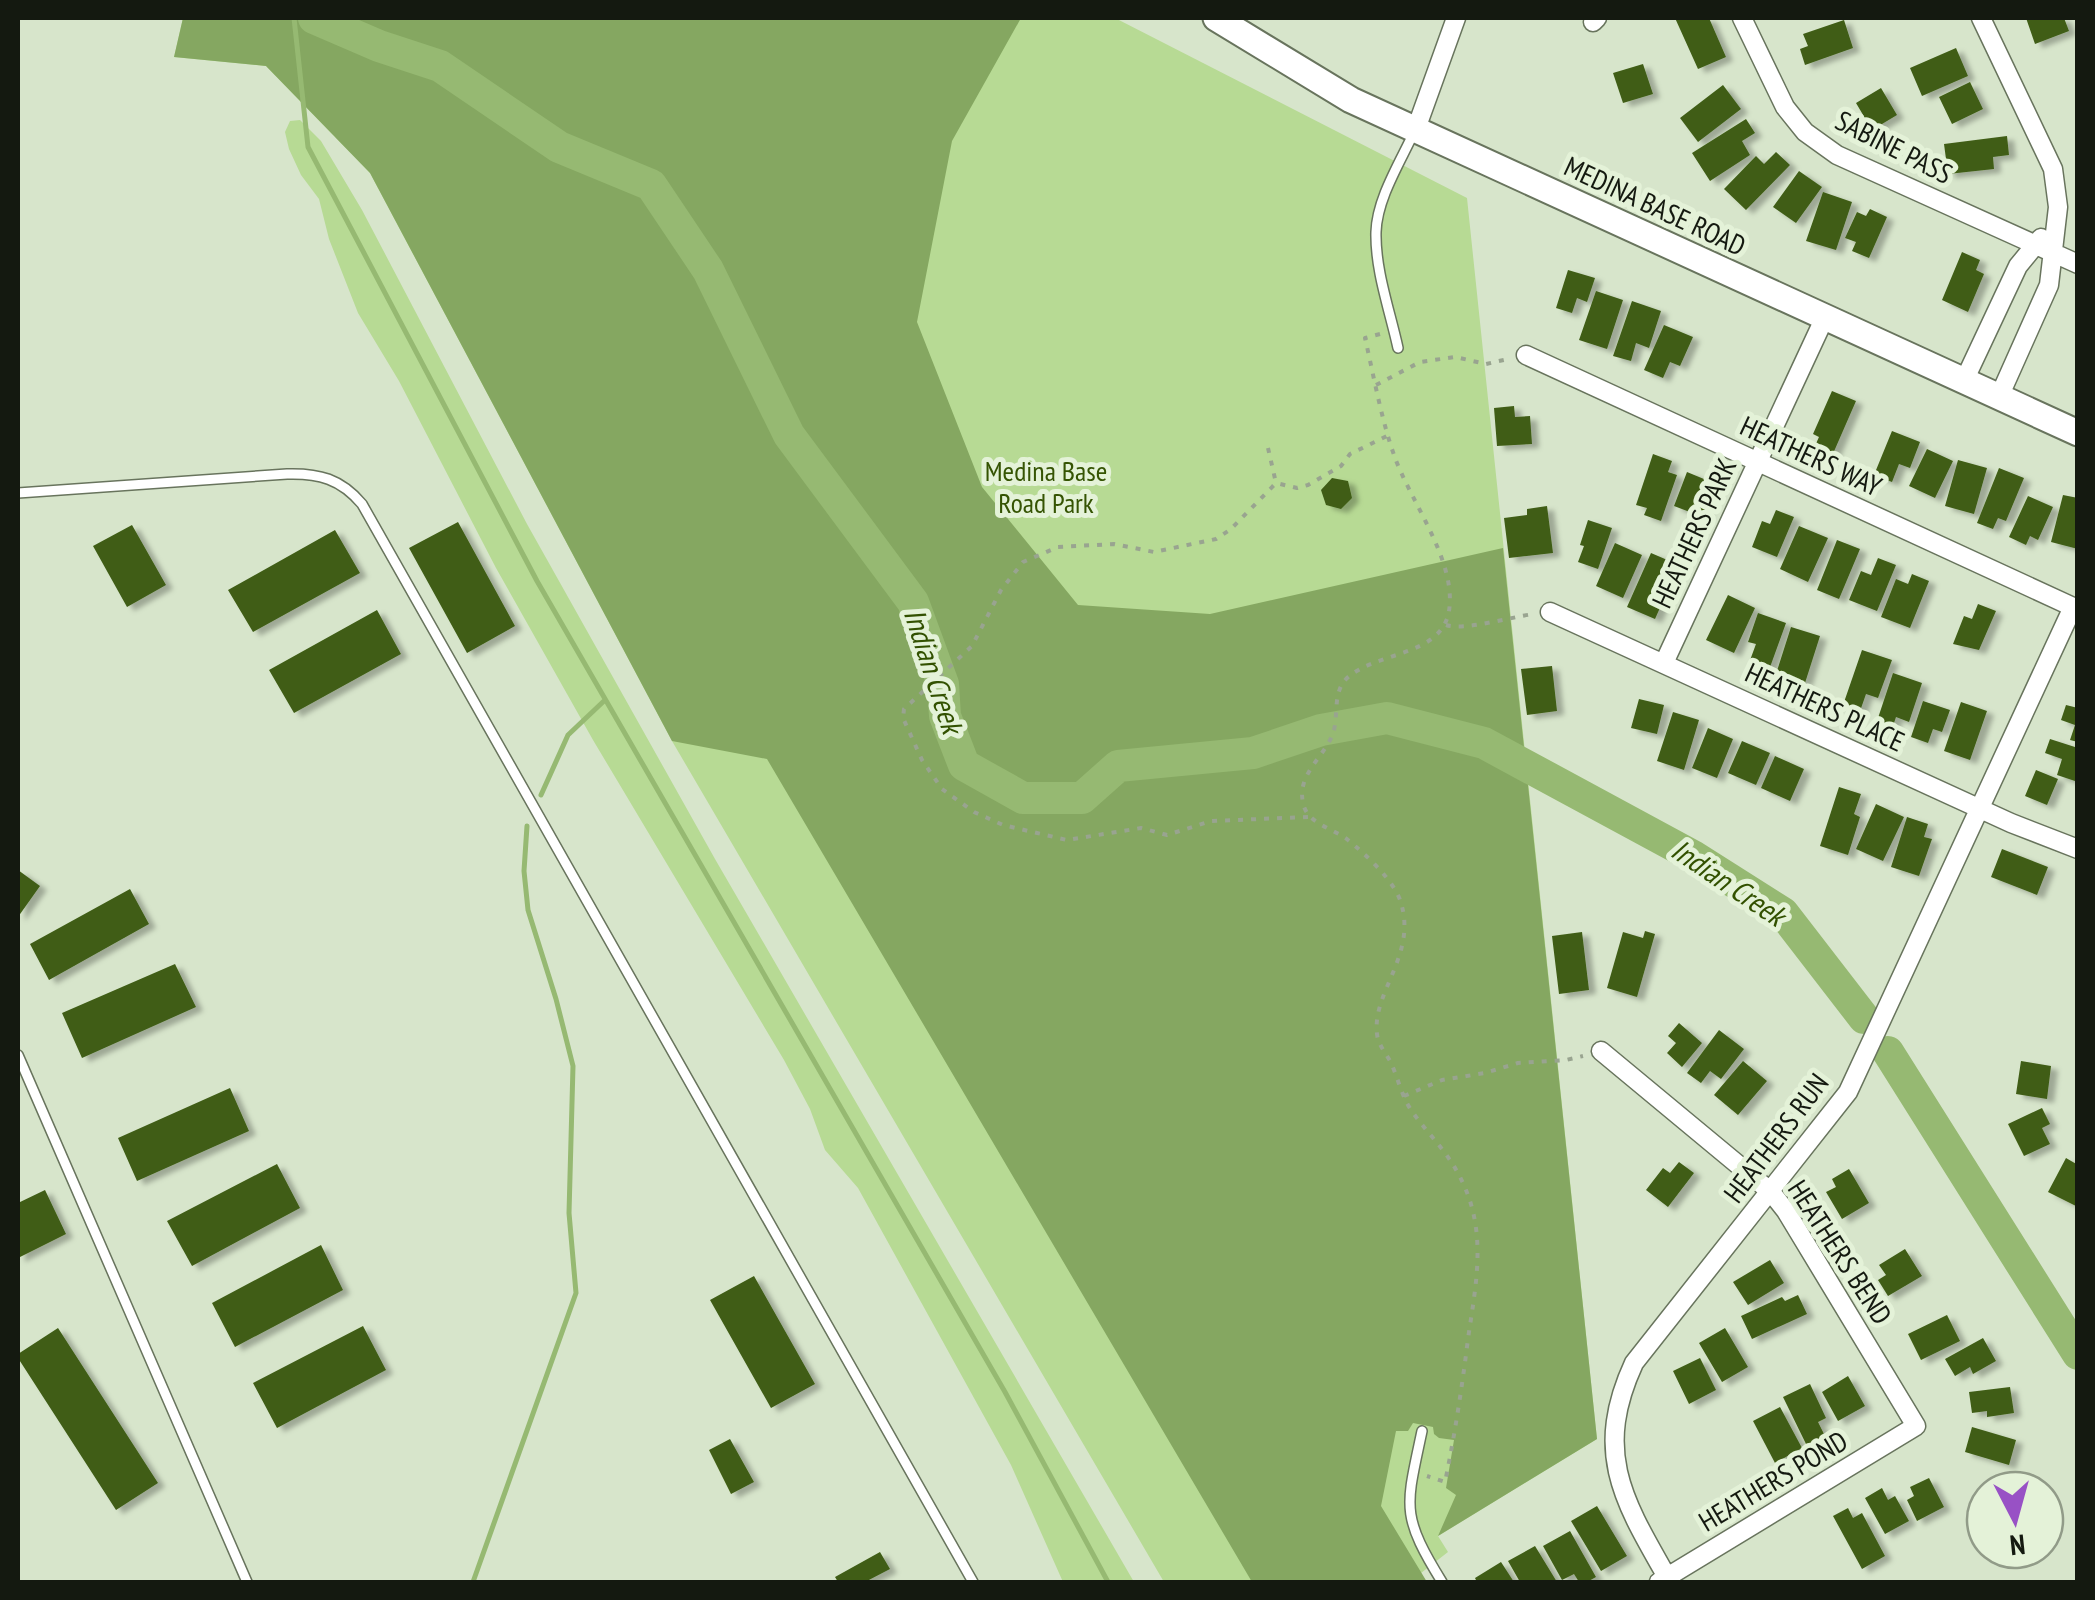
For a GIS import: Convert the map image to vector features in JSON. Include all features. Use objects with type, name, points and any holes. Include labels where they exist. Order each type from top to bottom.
[{"type":"street","name":"MEDINA BASE ROAD","points":[[1216,18],[1351,100],[2078,433]]},
{"type":"street","points":[[1416,129],[1456,18]]},
{"type":"street","name":"SABINE PASS","points":[[1742,18],[1785,107],[1805,132],[1837,155],[2078,264]]},
{"type":"street","points":[[1981,18],[2053,169],[2058,190],[2054,222],[2043,249],[2049,285],[1999,396]]},
{"type":"street","points":[[1964,381],[2018,266],[2043,249]]},
{"type":"street","name":"HEATHERS PARK","points":[[1664,663],[1825,317]]},
{"type":"street","name":"HEATHERS WAY","points":[[1526,355],[2072,606]]},
{"type":"street","name":"HEATHERS RUN","points":[[1663,1580],[1626,1506],[1618,1477],[1616,1423],[1620,1392],[1634,1363],[1848,1092],[2072,606]]},
{"type":"street","name":"HEATHERS PLACE","points":[[1550,612],[1978,808],[2078,849]]},
{"type":"street","name":"HEATHERS BEND","points":[[1601,1051],[1771,1192],[1916,1426]]},
{"type":"street","name":"HEATHERS POND","points":[[1663,1580],[1916,1426]]},
{"type":"lane","points":[[1398,348],[1377,254],[1376,229],[1416,129]]},
{"type":"lane","points":[[18,493],[310,474],[349,488],[362,504],[974,1582]]},
{"type":"lane","points":[[18,1055],[247,1582]]},
{"type":"lane","points":[[1422,1431],[1413,1472],[1409,1523],[1442,1582]]},
{"type":"path","points":[[1308,817],[1302,802],[1303,783],[1332,735],[1337,697],[1346,679],[1375,662],[1438,637],[1446,626],[1450,606],[1438,553],[1388,435],[1366,338],[1394,332]]},
{"type":"path","points":[[1376,385],[1420,362],[1455,357],[1486,364],[1526,355]]},
{"type":"path","points":[[1276,483],[1296,488],[1308,484],[1341,466],[1350,454],[1388,435]]},
{"type":"path","points":[[1268,448],[1276,483]]},
{"type":"path","points":[[1276,483],[1216,539],[1154,552],[1114,544],[1058,547],[1023,562],[1001,590],[972,646],[904,709],[902,718],[922,760],[942,789],[974,812],[1003,825],[1066,840],[1141,828],[1167,835],[1212,820],[1308,817],[1348,840],[1385,875],[1401,901],[1404,928],[1400,960],[1377,1017],[1378,1039],[1411,1110],[1439,1142],[1462,1179],[1479,1238],[1458,1422],[1445,1482],[1413,1472]]},
{"type":"path","points":[[1446,626],[1459,629],[1486,620],[1550,612]]},
{"type":"path","points":[[1404,1096],[1442,1080],[1518,1063],[1566,1060],[1601,1051]]},
{"type":"green space","name":"Medina Base Road Park","points":[[183,18],[1115,18],[1467,198],[1597,1439],[1438,1536],[1448,1552],[1421,1573],[1401,1582],[1164,1582],[672,741],[370,173],[266,66],[174,57]]},
{"type":"green space","name":"Medina Base Road Park","points":[[183,18],[1021,18],[952,141],[917,322],[982,487],[1078,605],[1210,614],[1503,548],[1597,1439],[1438,1536],[1456,1495],[1446,1488],[1454,1440],[1439,1438],[1433,1427],[1413,1423],[1408,1431],[1396,1431],[1381,1506],[1427,1582],[1252,1582],[767,759],[672,741],[370,173],[266,66],[174,57]]},
{"type":"green space","points":[[300,120],[321,141],[362,210],[527,524],[715,859],[1134,1582],[1063,1582],[1011,1465],[858,1188],[825,1150],[810,1109],[784,1060],[593,740],[496,568],[399,381],[358,313],[329,239],[319,199],[301,175],[289,149],[285,132],[290,121]]},
{"type":"building","points":[[1675,18],[1709,18],[1726,57],[1698,69]]},
{"type":"building","points":[[2026,18],[2064,18],[2069,31],[2035,44]]},
{"type":"building","points":[[1844,20],[1853,48],[1805,65],[1800,49],[1808,46],[1803,34]]},
{"type":"building","points":[[1956,48],[1968,76],[1922,96],[1910,68]]},
{"type":"building","points":[[1643,64],[1653,94],[1623,103],[1613,73]]},
{"type":"building","points":[[1970,82],[1983,109],[1952,124],[1939,97]]},
{"type":"building","points":[[1723,85],[1741,109],[1698,142],[1680,118]]},
{"type":"building","points":[[1881,88],[1897,115],[1872,130],[1856,103]]},
{"type":"building","points":[[1746,119],[1755,133],[1742,141],[1750,155],[1710,181],[1692,153]]},
{"type":"building","points":[[2007,136],[2009,155],[1993,157],[1994,169],[1948,174],[1944,144]]},
{"type":"building","points":[[1776,152],[1790,165],[1746,210],[1724,189],[1756,156],[1764,164]]},
{"type":"building","points":[[1799,171],[1822,187],[1796,223],[1773,207]]},
{"type":"building","points":[[1823,192],[1852,202],[1836,250],[1806,241]]},
{"type":"building","points":[[1870,209],[1887,217],[1869,258],[1852,251],[1856,242],[1845,238],[1857,212],[1866,216]]},
{"type":"building","points":[[1962,252],[1980,260],[1976,270],[1984,274],[1968,312],[1942,300]]},
{"type":"building","points":[[1568,270],[1595,278],[1587,302],[1577,298],[1572,313],[1556,308]]},
{"type":"building","points":[[1596,291],[1623,300],[1607,349],[1579,340]]},
{"type":"building","points":[[1632,301],[1661,311],[1649,348],[1636,343],[1631,361],[1613,356]]},
{"type":"building","points":[[1664,325],[1693,337],[1680,366],[1670,362],[1663,378],[1644,370]]},
{"type":"building","points":[[1832,391],[1856,401],[1832,456],[1814,448],[1819,437],[1813,434]]},
{"type":"building","points":[[1514,406],[1515,417],[1530,416],[1532,444],[1497,446],[1494,408]]},
{"type":"building","points":[[1892,431],[1920,442],[1910,468],[1899,464],[1892,482],[1874,475]]},
{"type":"building","points":[[1927,449],[1953,461],[1935,498],[1909,486]]},
{"type":"building","points":[[1653,454],[1672,461],[1668,472],[1677,475],[1661,521],[1644,515],[1647,508],[1636,505]]},
{"type":"building","points":[[1958,460],[1987,468],[1974,514],[1945,506]]},
{"type":"building","points":[[1999,468],[2024,478],[2006,521],[1998,518],[1993,529],[1977,523]]},
{"type":"building","points":[[1687,472],[1716,484],[1703,517],[1674,506]]},
{"type":"building","points":[[1332,478],[1348,481],[1352,498],[1341,509],[1326,505],[1321,490]]},
{"type":"building","points":[[2063,495],[2078,498],[2078,549],[2051,542]]},
{"type":"building","points":[[2028,496],[2053,507],[2038,540],[2030,536],[2026,545],[2009,537]]},
{"type":"building","points":[[1547,506],[1553,553],[1509,558],[1504,518],[1527,515],[1527,509]]},
{"type":"building","points":[[1776,510],[1794,517],[1777,557],[1752,547],[1762,521],[1770,524]]},
{"type":"building","points":[[1588,520],[1612,528],[1598,569],[1578,562]]},
{"type":"building","points":[[458,522],[515,626],[467,653],[409,548]]},
{"type":"building","points":[[132,525],[166,585],[127,607],[93,546]]},
{"type":"building","points":[[1799,526],[1828,538],[1808,582],[1780,569]]},
{"type":"building","points":[[335,530],[360,573],[253,632],[228,590]]},
{"type":"building","points":[[1837,540],[1860,549],[1839,599],[1817,590]]},
{"type":"building","points":[[1615,543],[1642,555],[1623,598],[1596,586]]},
{"type":"building","points":[[1651,553],[1679,565],[1655,619],[1627,607]]},
{"type":"building","points":[[1878,558],[1896,565],[1877,611],[1849,600],[1861,571],[1871,575]]},
{"type":"building","points":[[1912,574],[1929,581],[1910,628],[1881,617],[1896,579],[1908,584]]},
{"type":"building","points":[[1728,595],[1755,608],[1734,653],[1706,640]]},
{"type":"building","points":[[1978,604],[1996,611],[1979,650],[1953,644],[1964,616],[1972,619]]},
{"type":"building","points":[[377,610],[401,654],[294,713],[269,670]]},
{"type":"building","points":[[1758,613],[1786,623],[1769,670],[1749,663],[1756,644],[1748,642]]},
{"type":"building","points":[[1791,627],[1820,636],[1805,683],[1776,674]]},
{"type":"building","points":[[1862,650],[1892,660],[1878,698],[1866,694],[1859,714],[1842,708]]},
{"type":"building","points":[[1552,666],[1557,711],[1527,715],[1521,669]]},
{"type":"building","points":[[1893,673],[1922,683],[1909,722],[1896,717],[1893,726],[1877,721]]},
{"type":"building","points":[[1639,699],[1664,705],[1657,734],[1631,728]]},
{"type":"building","points":[[1923,701],[1950,710],[1942,732],[1933,729],[1928,743],[1911,737]]},
{"type":"building","points":[[1961,702],[1987,711],[1970,760],[1944,751]]},
{"type":"building","points":[[2066,705],[2078,708],[2078,742],[2070,740],[2075,725],[2061,720]]},
{"type":"building","points":[[1673,712],[1699,720],[1684,770],[1657,761]]},
{"type":"building","points":[[1708,728],[1733,739],[1717,778],[1692,768]]},
{"type":"building","points":[[2050,739],[2078,748],[2078,782],[2057,775],[2062,759],[2045,753]]},
{"type":"building","points":[[1742,741],[1770,753],[1756,785],[1728,773]]},
{"type":"building","points":[[1775,756],[1804,769],[1790,801],[1761,788]]},
{"type":"building","points":[[2036,770],[2058,779],[2047,805],[2025,796]]},
{"type":"building","points":[[1839,787],[1861,794],[1854,814],[1860,817],[1848,855],[1820,846]]},
{"type":"building","points":[[1876,804],[1904,817],[1883,861],[1856,849]]},
{"type":"building","points":[[1907,817],[1928,824],[1924,837],[1932,839],[1919,876],[1891,867]]},
{"type":"building","points":[[2002,849],[2048,867],[2037,895],[1991,877]]},
{"type":"building","points":[[18,870],[40,886],[18,917]]},
{"type":"building","points":[[130,889],[149,924],[49,980],[30,944]]},
{"type":"building","points":[[1645,931],[1655,934],[1637,997],[1607,988],[1623,932],[1643,938]]},
{"type":"building","points":[[1582,932],[1589,990],[1559,994],[1552,936]]},
{"type":"building","points":[[175,964],[196,1007],[82,1058],[62,1013]]},
{"type":"building","points":[[1679,1023],[1702,1043],[1682,1067],[1667,1053],[1676,1043],[1668,1036]]},
{"type":"building","points":[[1719,1030],[1744,1049],[1721,1079],[1710,1071],[1701,1083],[1687,1073]]},
{"type":"building","points":[[1743,1061],[1767,1081],[1738,1115],[1714,1095]]},
{"type":"building","points":[[2021,1061],[2051,1066],[2047,1099],[2016,1094]]},
{"type":"building","points":[[230,1088],[249,1131],[137,1181],[118,1138]]},
{"type":"building","points":[[2042,1108],[2050,1124],[2042,1128],[2050,1144],[2024,1156],[2008,1124]]},
{"type":"building","points":[[2066,1158],[2078,1165],[2078,1207],[2048,1192]]},
{"type":"building","points":[[1679,1162],[1694,1173],[1668,1207],[1646,1190],[1663,1168],[1670,1173]]},
{"type":"building","points":[[277,1164],[300,1208],[192,1266],[167,1221]]},
{"type":"building","points":[[1849,1169],[1869,1203],[1842,1219],[1826,1192],[1836,1187],[1832,1179]]},
{"type":"building","points":[[45,1190],[66,1234],[18,1258],[18,1203]]},
{"type":"building","points":[[321,1245],[343,1290],[235,1347],[212,1303]]},
{"type":"building","points":[[1905,1249],[1922,1276],[1888,1296],[1878,1280],[1886,1275],[1879,1265]]},
{"type":"building","points":[[1770,1260],[1784,1283],[1748,1305],[1733,1282]]},
{"type":"building","points":[[754,1276],[815,1384],[771,1408],[710,1300]]},
{"type":"building","points":[[1798,1295],[1807,1314],[1752,1339],[1741,1316],[1782,1297],[1785,1301]]},
{"type":"building","points":[[1947,1315],[1960,1341],[1921,1360],[1908,1334]]},
{"type":"building","points":[[363,1326],[386,1370],[277,1428],[253,1383]]},
{"type":"building","points":[[58,1328],[158,1483],[116,1510],[18,1358],[18,1354]]},
{"type":"building","points":[[1725,1328],[1748,1367],[1722,1382],[1699,1343]]},
{"type":"building","points":[[1983,1338],[1996,1361],[1973,1374],[1970,1367],[1955,1376],[1945,1359]]},
{"type":"building","points":[[1700,1358],[1716,1390],[1689,1404],[1673,1371]]},
{"type":"building","points":[[1848,1376],[1865,1406],[1838,1421],[1822,1392]]},
{"type":"building","points":[[1810,1384],[1826,1418],[1818,1422],[1825,1436],[1807,1446],[1783,1397]]},
{"type":"building","points":[[2010,1387],[2014,1413],[1987,1417],[1987,1411],[1972,1413],[1969,1392]]},
{"type":"building","points":[[1780,1407],[1802,1448],[1775,1463],[1753,1421]]},
{"type":"building","points":[[1972,1427],[2016,1440],[2009,1465],[1965,1452]]},
{"type":"building","points":[[730,1439],[754,1482],[731,1494],[709,1450]]},
{"type":"building","points":[[1929,1478],[1944,1507],[1917,1521],[1907,1500],[1914,1496],[1910,1487]]},
{"type":"building","points":[[1882,1488],[1888,1500],[1895,1496],[1909,1521],[1885,1534],[1865,1498]]},
{"type":"building","points":[[1597,1506],[1627,1556],[1601,1571],[1571,1521]]},
{"type":"building","points":[[1848,1508],[1853,1518],[1862,1513],[1885,1556],[1862,1569],[1833,1516]]},
{"type":"building","points":[[1570,1531],[1596,1577],[1587,1582],[1579,1582],[1574,1574],[1562,1580],[1543,1546]]},
{"type":"building","points":[[1535,1546],[1557,1582],[1520,1582],[1508,1561]]},
{"type":"building","points":[[880,1552],[890,1569],[865,1582],[838,1582],[835,1577]]},
{"type":"building","points":[[1501,1562],[1514,1582],[1477,1582],[1475,1578]]},
{"type":"waterway","points":[[294,18],[308,147],[537,581],[1005,1392],[1108,1582]]},
{"type":"waterway","name":"Indian Creek","points":[[314,18],[379,46],[440,66],[559,147],[651,185],[708,270],[789,435],[913,602],[943,684],[945,716],[964,765],[1023,798],[1082,798],[1118,766],[1253,753],[1321,730],[1387,718],[1484,743],[1693,856],[1783,913],[1864,1018]]},
{"type":"waterway","points":[[541,795],[568,735],[605,700]]},
{"type":"waterway","points":[[473,1582],[576,1293],[569,1213],[573,1066],[528,910],[524,871],[527,826]]},
{"type":"waterway","name":"Indian Creek","points":[[1888,1052],[2078,1354]]}]
